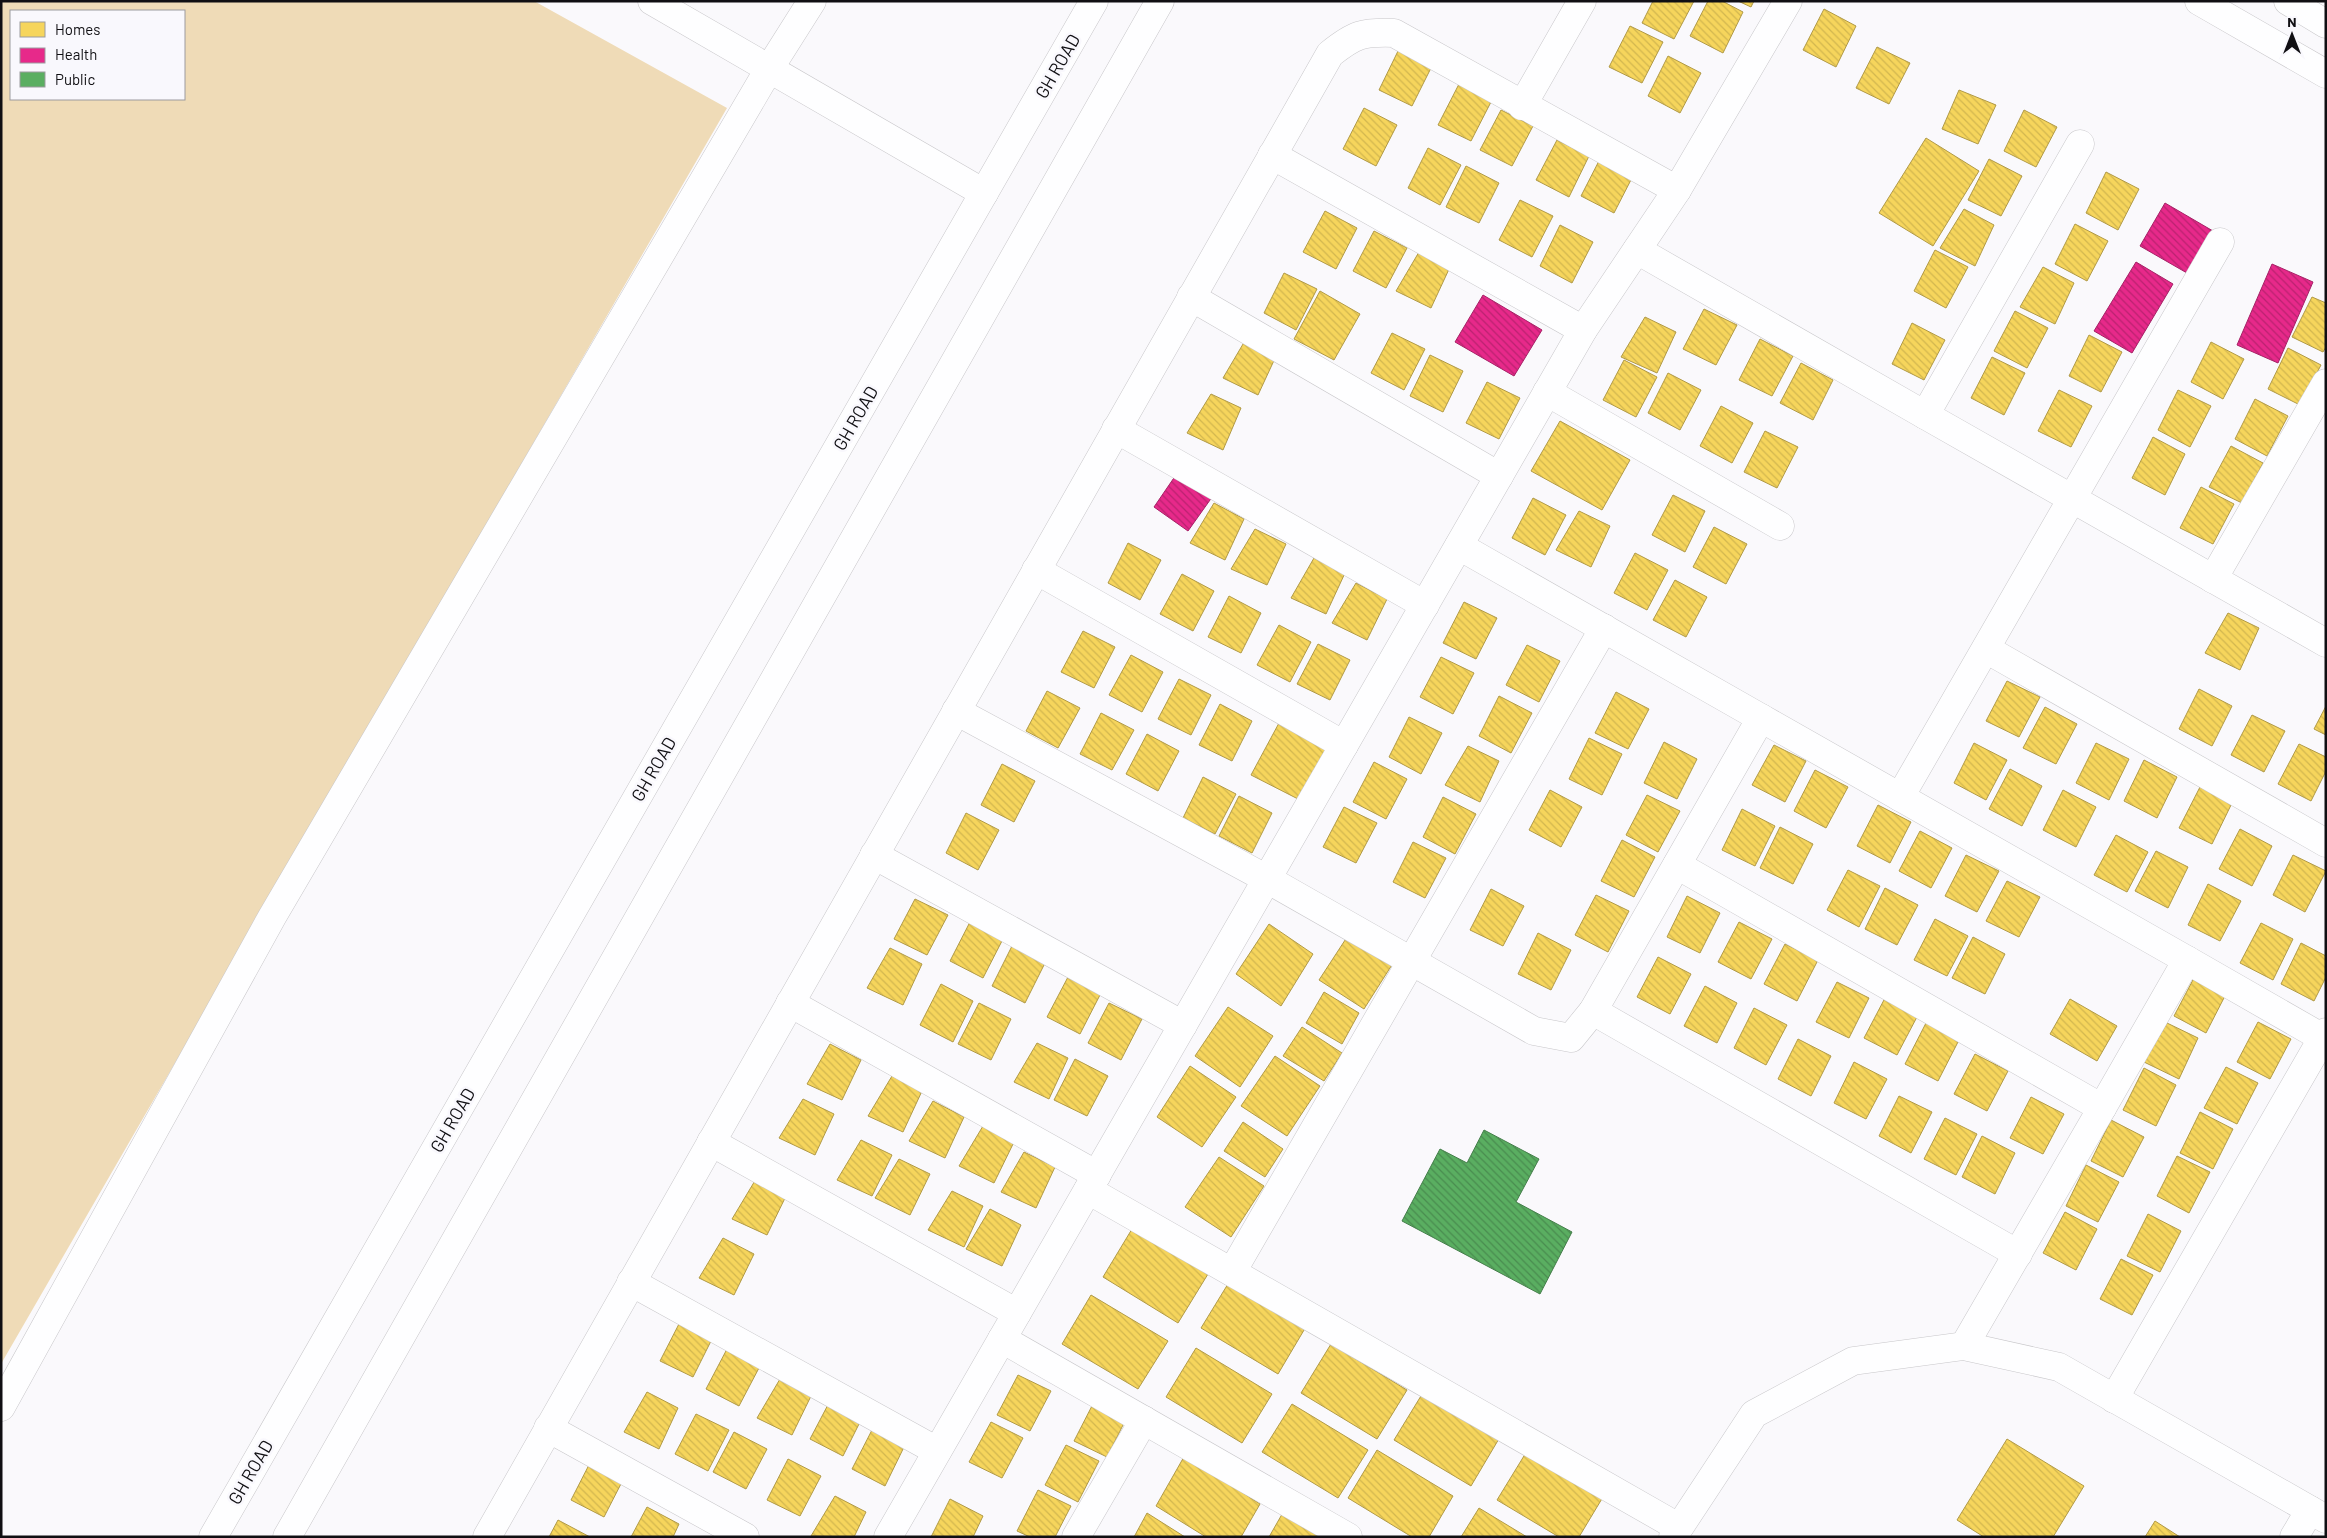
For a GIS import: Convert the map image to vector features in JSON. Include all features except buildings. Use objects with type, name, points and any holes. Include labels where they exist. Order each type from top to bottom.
[{"type":"street","points":[[652,1],[984,192]]},
{"type":"street","points":[[1,1407],[272,917],[769,69],[812,1]]},
{"type":"street","name":"GH ROAD","points":[[213,1537],[1094,1]]},
{"type":"street","points":[[287,1537],[1160,1]]},
{"type":"street","points":[[1522,106],[1582,1]]},
{"type":"street","points":[[888,1537],[1583,330],[1676,190],[1788,1]]},
{"type":"street","points":[[2199,1],[2326,74]]},
{"type":"street","points":[[2288,1],[2326,24]]},
{"type":"street","points":[[487,1537],[1330,54],[1350,38],[1371,32],[1394,33],[1522,106],[1676,190]]},
{"type":"street","points":[[1925,414],[2080,144]]},
{"type":"street","points":[[1272,156],[1583,330]]},
{"type":"street","points":[[1900,797],[2220,242]]},
{"type":"street","points":[[1637,250],[2326,643]]},
{"type":"street","points":[[1192,297],[1499,476]]},
{"type":"street","points":[[2213,579],[2326,383]]},
{"type":"street","points":[[1547,392],[1780,526]]},
{"type":"street","points":[[1116,429],[1425,605]]},
{"type":"street","points":[[1459,546],[2187,960],[2324,1035],[2114,1399]]},
{"type":"street","points":[[1036,570],[1344,745]]},
{"type":"street","points":[[1232,1272],[1604,628]]},
{"type":"street","points":[[1986,649],[2326,843]]},
{"type":"street","points":[[956,711],[1267,880],[1534,1032],[1571,1038],[1592,1011],[1761,718]]},
{"type":"street","points":[[874,855],[1183,1025]]},
{"type":"street","points":[[1676,865],[2102,1108]]},
{"type":"street","points":[[1964,1346],[2187,960]]},
{"type":"street","points":[[790,1003],[1092,1182],[1232,1272],[1676,1532],[1754,1414],[1853,1361],[1964,1346],[2059,1366],[2318,1514],[2294,1537]]},
{"type":"street","points":[[1592,1011],[2018,1254]]},
{"type":"street","points":[[711,1142],[1017,1313]]},
{"type":"street","points":[[631,1282],[937,1451]]},
{"type":"street","points":[[1002,1339],[1348,1537]]},
{"type":"street","points":[[1076,1537],[1144,1420]]},
{"type":"street","points":[[548,1428],[746,1537]]},
{"type":"shaded area","points":[[1,1],[534,1],[727,108],[1,1364]]}]
